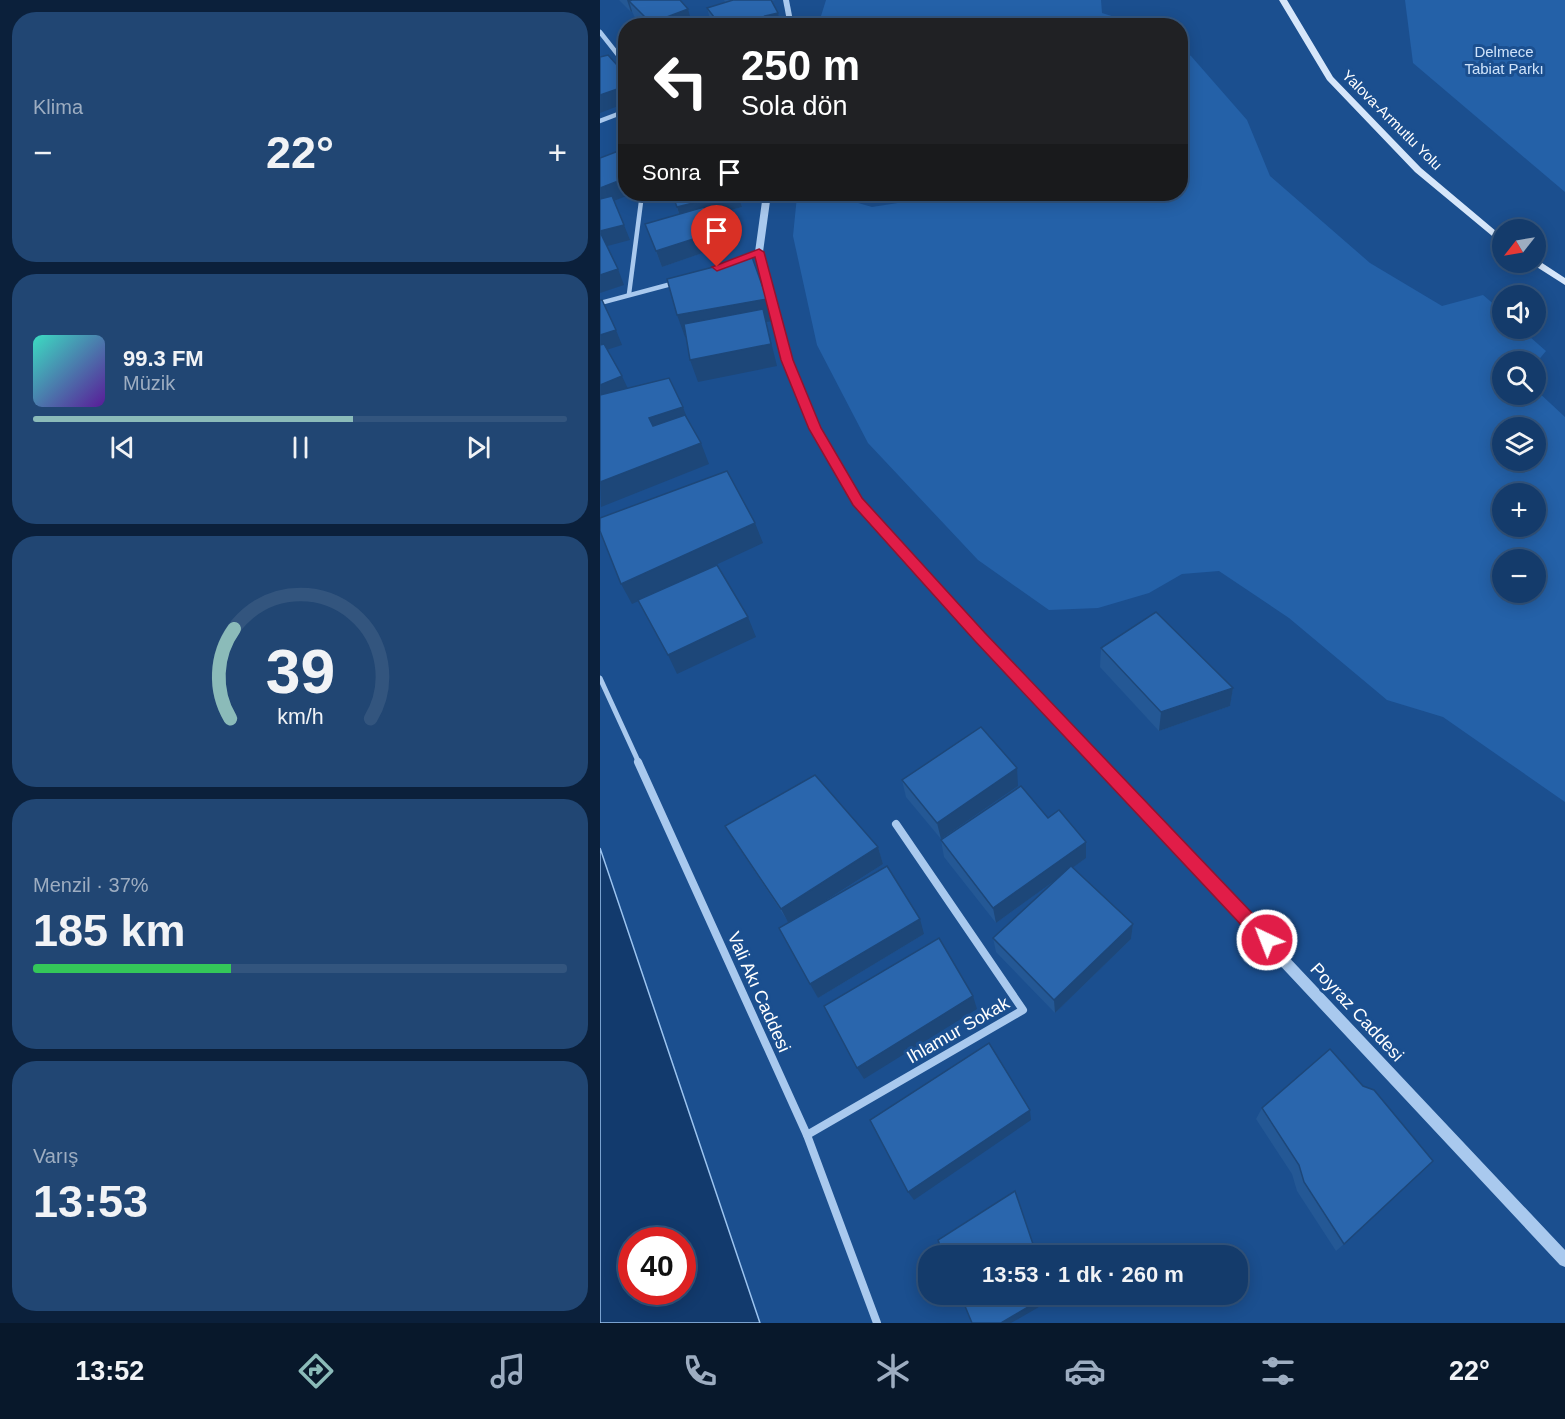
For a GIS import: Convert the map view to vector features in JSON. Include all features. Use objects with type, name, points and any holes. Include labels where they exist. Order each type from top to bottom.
[{"type":"main road","name":"Yalova-Armutlu Yolu","points":[[1283,0],[1330,78],[1418,170],[1492,233]]},
{"type":"main road","points":[[1546,269],[1565,282]]},
{"type":"street","points":[[786,0],[789,18]]},
{"type":"street","points":[[601,34],[618,55]]},
{"type":"street","points":[[600,121],[618,114]]},
{"type":"street","points":[[629,294],[641,201]]},
{"type":"street","name":"Poyraz Caddesi","points":[[766,201],[759,252],[787,360],[815,429],[857,501],[980,637],[1160,826],[1565,1260]]},
{"type":"street","points":[[717,267],[759,252]]},
{"type":"street","points":[[600,303],[685,279]]},
{"type":"street","name":"Vali Akı Caddesi","points":[[600,678],[807,1135],[878,1323]]},
{"type":"street","name":"Ihlamur Sokak","points":[[807,1135],[1023,1010],[896,824]]},
{"type":"green space","points":[[826,0],[1101,0],[1102,13],[1118,18],[821,18]]},
{"type":"green space","name":"Delmece Tabiat Parkı","points":[[1405,0],[1565,0],[1565,192],[1413,63]]},
{"type":"green space","points":[[1188,54],[1247,120],[1270,176],[1370,263],[1442,306],[1483,295],[1492,303],[1492,339],[1532,339],[1546,351],[1492,351],[1492,405],[1546,405],[1546,399],[1565,417],[1565,802],[1443,717],[1387,700],[1289,618],[1219,571],[1182,574],[1149,593],[1098,608],[1049,610],[978,560],[868,443],[817,345],[793,236],[796,201],[851,201],[872,207],[911,201],[1188,201]]},
{"type":"shaded area","points":[[600,848],[760,1323],[600,1323]]},
{"type":"building","points":[[680,0],[688,9],[664,18],[646,18],[629,1]]},
{"type":"building","points":[[733,0],[771,0],[778,13],[765,16],[767,18],[715,18],[707,8]]},
{"type":"building","points":[[608,55],[618,66],[618,89],[600,95],[600,57]]},
{"type":"building","points":[[618,151],[618,181],[600,188],[600,158]]},
{"type":"building","points":[[612,196],[624,225],[600,231],[600,199]]},
{"type":"building","points":[[675,201],[701,201],[677,207]]},
{"type":"building","points":[[704,207],[712,233],[656,251],[645,224]]},
{"type":"building","points":[[600,234],[618,269],[600,275]]},
{"type":"building","points":[[752,257],[767,299],[677,315],[667,279]]},
{"type":"building","points":[[600,300],[616,330],[600,335]]},
{"type":"building","points":[[763,309],[771,344],[690,360],[684,324]]},
{"type":"building","points":[[604,344],[622,376],[600,385],[600,345]]},
{"type":"building","points":[[669,378],[683,407],[649,418],[653,426],[685,415],[701,443],[600,482],[600,395]]},
{"type":"building","points":[[727,471],[755,523],[621,584],[600,531],[600,518]]},
{"type":"building","points":[[717,565],[748,617],[668,655],[638,600]]},
{"type":"building","points":[[1156,612],[1233,688],[1161,712],[1101,648]]},
{"type":"building","points":[[981,727],[1017,768],[937,823],[902,780]]},
{"type":"building","points":[[815,775],[878,847],[781,909],[725,826]]},
{"type":"building","points":[[1021,786],[1048,818],[1059,810],[1086,842],[993,908],[941,840]]},
{"type":"building","points":[[887,866],[920,919],[810,984],[779,928]]},
{"type":"building","points":[[1071,866],[1133,924],[1054,1000],[993,938]]},
{"type":"building","points":[[939,938],[973,996],[857,1068],[824,1006]]},
{"type":"building","points":[[989,1043],[1030,1110],[908,1192],[870,1120]]},
{"type":"building","points":[[1330,1049],[1363,1086],[1374,1090],[1433,1161],[1344,1244],[1304,1182],[1299,1165],[1262,1108]]},
{"type":"building","points":[[1015,1191],[1033,1245],[940,1245],[938,1240]]},
{"type":"building","points":[[965,1305],[1031,1305],[1001,1323],[972,1323]]},
{"type":"route","points":[[717,267],[759,252],[787,360],[815,429],[857,501],[980,637],[1267,940]]}]
